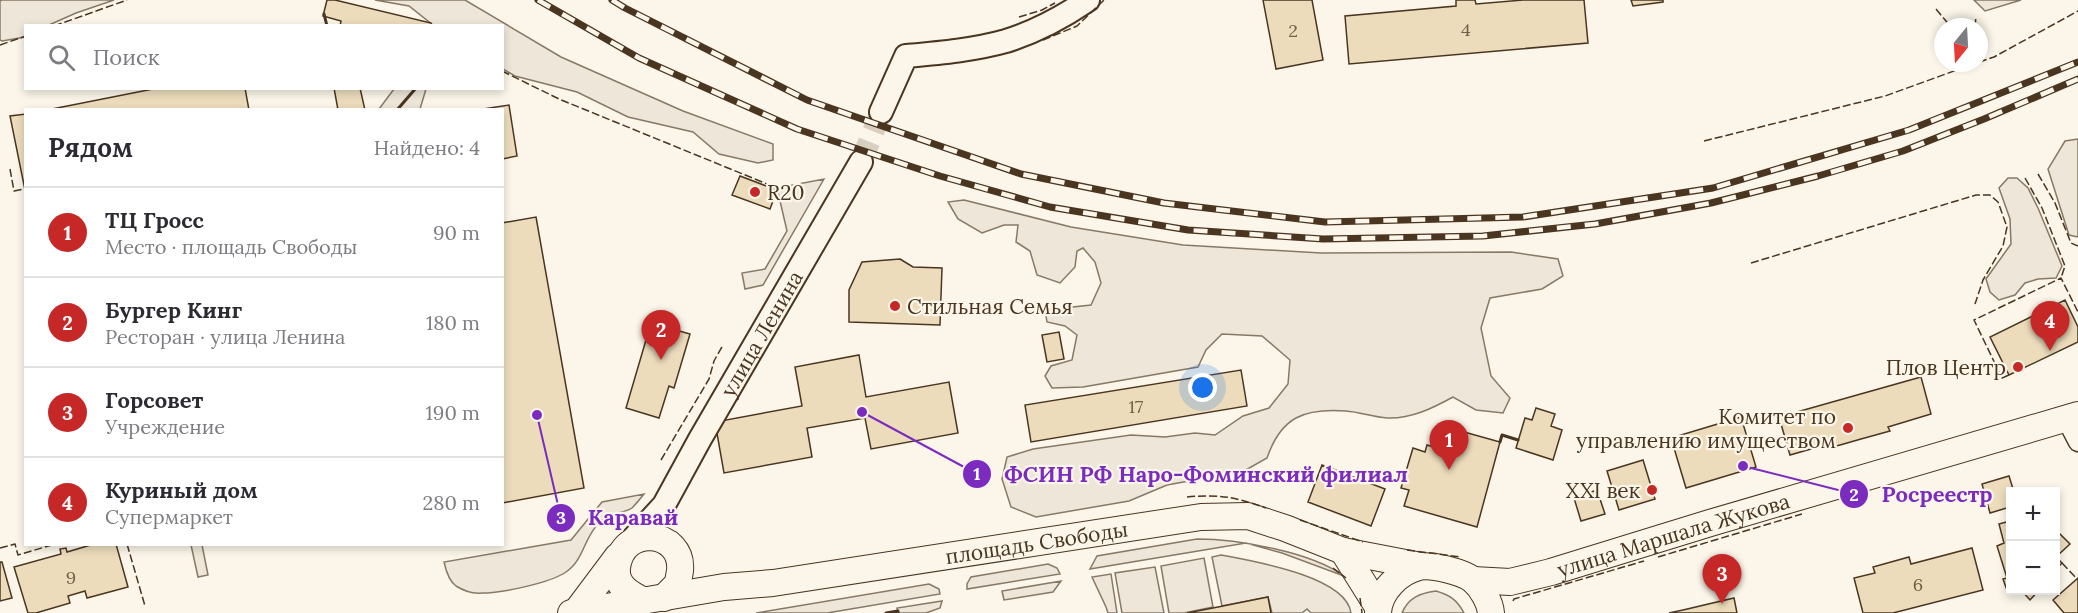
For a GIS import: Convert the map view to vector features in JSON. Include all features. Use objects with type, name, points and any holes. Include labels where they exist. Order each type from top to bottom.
[{"type":"main road","name":"улица Маршала Жукова","points":[[1421,566],[1453,572],[1473,580],[1510,582],[1551,572],[2072,417]]},
{"type":"main road","name":"площадь Свободы","points":[[573,612],[724,587],[773,583],[1201,517],[1248,516],[1343,551],[1421,566]]},
{"type":"main road","points":[[676,553],[678,582],[654,599],[626,592],[616,575],[625,548],[651,536],[676,553],[724,587]]},
{"type":"main road","name":"площадь Свободы","points":[[573,612],[625,548]]},
{"type":"main road","points":[[1343,551],[1378,610]]},
{"type":"main road","points":[[1378,610],[1389,585],[1404,573],[1421,566]]},
{"type":"main road","points":[[1473,580],[1488,601],[1491,613]]},
{"type":"main road","points":[[1497,613],[1510,582]]},
{"type":"street","points":[[881,112],[906,56],[943,53],[1007,41],[1064,16],[1088,0]]},
{"type":"street","name":"улица Ленина","points":[[625,548],[664,505],[861,162]]},
{"type":"street","points":[[2072,417],[2078,442]]},
{"type":"street","points":[[664,505],[676,553]]},
{"type":"shaded area","points":[[114,0],[51,24],[24,24],[24,37],[2,41],[0,40],[0,1]]},
{"type":"shaded area","points":[[375,0],[465,0],[561,57],[683,111],[773,144],[773,160],[758,163],[719,154],[693,132],[628,117],[577,92],[515,76],[504,70],[504,24],[432,24],[409,6]]},
{"type":"shaded area","points":[[1974,0],[2021,0],[1985,11]]},
{"type":"shaded area","points":[[393,90],[426,90],[420,108],[380,108]]},
{"type":"shaded area","points":[[2078,139],[2078,237],[2069,235],[2048,169],[2065,141]]},
{"type":"shaded area","points":[[2008,178],[2017,178],[2028,188],[2062,266],[2056,278],[2038,279],[2025,283],[2015,295],[1999,300],[1990,292],[1986,279],[2011,244],[2010,219],[1999,188]]},
{"type":"shaded area","points":[[824,179],[763,285],[745,289],[742,273],[765,269],[787,231],[777,188]]},
{"type":"shaded area","points":[[964,200],[1071,227],[1183,245],[1321,253],[1511,252],[1558,259],[1563,276],[1542,289],[1490,298],[1481,328],[1491,376],[1510,398],[1503,413],[1476,410],[1453,397],[1422,412],[1396,418],[1346,411],[1318,411],[1296,418],[1287,424],[1279,433],[1267,458],[1244,471],[1167,485],[1129,501],[1036,517],[1011,507],[1002,479],[1007,457],[1033,449],[1131,435],[1165,437],[1195,433],[1215,435],[1243,416],[1269,408],[1288,384],[1290,360],[1262,336],[1222,334],[1206,350],[1198,367],[1083,387],[1052,388],[1045,376],[1051,366],[1072,360],[1077,335],[1065,326],[1047,322],[1045,310],[1091,305],[1101,283],[1095,262],[1083,248],[1077,251],[1075,267],[1060,283],[1037,275],[1030,251],[1016,242],[1018,225],[1004,225],[982,233],[958,219],[948,202]]},
{"type":"shaded area","points":[[644,494],[632,508],[603,519],[590,535],[577,561],[559,576],[526,587],[479,593],[459,588],[448,576],[444,562],[571,540],[602,502]]},
{"type":"shaded area","points":[[1197,539],[1245,543],[1090,569],[1097,556]]},
{"type":"shaded area","points":[[1249,544],[1274,548],[1313,560],[1344,576],[1282,553]]},
{"type":"shaded area","points":[[191,546],[202,546],[208,575],[198,577]]},
{"type":"shaded area","points":[[1221,555],[1274,566],[1316,580],[1333,589],[1345,600],[1351,613],[1311,613],[1307,609],[1302,613],[1272,613],[1268,597],[1222,606],[1212,557]]},
{"type":"shaded area","points":[[1204,558],[1213,607],[1184,613],[1169,613],[1161,566]]},
{"type":"shaded area","points":[[1048,564],[1057,568],[1060,574],[967,589],[971,577]]},
{"type":"shaded area","points":[[1155,567],[1164,613],[1122,613],[1115,573]]},
{"type":"shaded area","points":[[1111,574],[1117,613],[1108,613],[1092,577]]},
{"type":"shaded area","points":[[1061,581],[1053,592],[1004,600],[1002,591]]},
{"type":"shaded area","points":[[929,584],[939,589],[940,594],[827,613],[756,613]]},
{"type":"shaded area","points":[[1436,591],[1453,599],[1464,613],[1402,613],[1415,597]]},
{"type":"shaded area","points":[[942,601],[940,608],[926,613],[898,613],[897,608]]},
{"type":"building","points":[[327,0],[335,0],[431,24],[340,24],[341,21],[323,16]]},
{"type":"building","points":[[1263,0],[1312,0],[1323,60],[1276,69]]},
{"type":"building","points":[[1456,0],[1475,0],[1476,4],[1523,0],[1584,0],[1588,43],[1349,64],[1345,16],[1456,6]]},
{"type":"building","points":[[1631,0],[1663,0],[1663,2],[1633,6]]},
{"type":"building","points":[[148,90],[245,90],[249,108],[57,108]]},
{"type":"building","points":[[334,90],[360,90],[365,108],[338,108]]},
{"type":"building","points":[[509,105],[517,156],[504,159],[504,108],[490,108]]},
{"type":"building","points":[[24,114],[24,185],[10,116]]},
{"type":"building","name":"R20","points":[[740,176],[777,190],[770,209],[732,195]]},
{"type":"building","points":[[536,217],[584,488],[504,503],[504,223]]},
{"type":"building","name":"Стильная Семья","points":[[900,259],[913,267],[942,268],[940,325],[849,322],[849,290],[862,262]]},
{"type":"building","points":[[2065,300],[2078,327],[2078,342],[2009,375],[1990,337]]},
{"type":"building","points":[[651,323],[690,334],[674,388],[669,386],[659,418],[626,408]]},
{"type":"building","points":[[1059,332],[1064,359],[1047,362],[1042,335]]},
{"type":"building","points":[[859,355],[866,397],[949,382],[958,433],[871,449],[865,418],[807,428],[812,457],[724,473],[715,422],[802,406],[795,367]]},
{"type":"building","points":[[1241,370],[1247,406],[1031,442],[1025,405]]},
{"type":"building","points":[[1921,377],[1931,414],[1888,427],[1890,431],[1833,447],[1832,443],[1790,455],[1779,417]]},
{"type":"building","points":[[1536,408],[1555,414],[1551,426],[1562,430],[1553,460],[1516,448],[1525,418],[1532,420]]},
{"type":"building","points":[[1741,417],[1756,467],[1686,488],[1671,438]]},
{"type":"building","points":[[1457,430],[1500,442],[1477,527],[1404,506],[1409,490],[1401,488],[1413,448],[1425,452],[1427,445],[1451,452]]},
{"type":"building","points":[[1643,460],[1655,499],[1619,510],[1607,471]]},
{"type":"building","points":[[1322,465],[1385,489],[1371,526],[1308,502]]},
{"type":"building","points":[[2009,476],[2012,487],[2006,487],[2006,508],[1990,513],[1982,484]]},
{"type":"building","points":[[1597,490],[1605,514],[1581,521],[1574,498]]},
{"type":"building","points":[[2006,522],[2006,575],[1997,546],[2004,543],[1999,524]]},
{"type":"building","points":[[2060,534],[2070,544],[2060,553]]},
{"type":"building","points":[[87,546],[117,546],[128,587],[87,598],[85,591],[68,596],[70,603],[36,613],[28,613],[14,567],[61,554],[60,549],[66,548],[67,552]]},
{"type":"building","points":[[1972,548],[1983,590],[1893,613],[1863,613],[1854,578],[1875,573],[1873,567],[1909,557],[1911,564]]},
{"type":"building","points":[[0,562],[2,562],[12,598],[0,601]]},
{"type":"building","points":[[2078,578],[2078,613],[2064,613],[2053,600]]},
{"type":"building","points":[[1268,597],[1271,613],[1187,613],[1218,607]]},
{"type":"building","points":[[1734,598],[1737,613],[1669,613],[1683,610]]},
{"type":"tunnel","points":[[861,162],[881,112]]},
{"type":"railway","points":[[538,0],[639,58],[797,129],[940,176],[1050,207],[1188,230],[1323,239],[1483,236],[1595,224],[1711,203],[1818,176],[1903,151],[2078,79]]},
{"type":"railway","points":[[612,0],[807,100],[1021,174],[1164,203],[1325,222],[1523,217],[1713,188],[1909,130],[2078,62]]},
{"type":"fence","points":[[60,24],[127,0]]},
{"type":"fence","points":[[1043,40],[1077,26],[1104,0]]},
{"type":"fence","points":[[1019,17],[1042,10],[1055,3]]},
{"type":"fence","points":[[1936,9],[1944,18]]},
{"type":"fence","points":[[1988,59],[2078,11]]},
{"type":"fence","points":[[0,45],[24,37]]},
{"type":"fence","points":[[504,72],[559,99],[777,188]]},
{"type":"fence","points":[[1704,141],[1885,96],[1951,72]]},
{"type":"fence","points":[[10,169],[14,191],[24,189]]},
{"type":"fence","points":[[2038,174],[2055,203],[2071,243],[2078,246]]},
{"type":"fence","points":[[2025,178],[2042,208],[2065,266],[2061,278]]},
{"type":"fence","points":[[1751,263],[1976,195],[1990,195],[1998,202],[2007,227],[2003,246],[1983,280],[1975,304]]},
{"type":"fence","points":[[2009,375],[2002,378],[1974,320],[2061,278],[2078,312]]},
{"type":"fence","points":[[661,460],[709,379],[714,361],[723,345]]},
{"type":"fence","points":[[1187,497],[1227,497],[1266,508]]},
{"type":"fence","points":[[1658,557],[1802,514]]},
{"type":"fence","points":[[1300,520],[1363,542]]},
{"type":"fence","points":[[0,548],[15,544],[18,555],[48,546]]},
{"type":"fence","points":[[128,546],[145,606]]},
{"type":"fence","points":[[1407,550],[1461,557]]},
{"type":"fence","points":[[1513,601],[1644,561]]},
{"type":"fence","points":[[2062,563],[2077,579]]},
{"type":"fence","points":[[1333,568],[1346,578]]},
{"type":"fence","points":[[1360,598],[1362,613]]},
{"type":"wall","points":[[324,14],[326,24]]},
{"type":"wall","points":[[399,108],[414,90]]},
{"type":"wall","points":[[1500,442],[1502,435],[1518,440]]},
{"type":"wall","points":[[886,613],[898,611],[898,613]]},
{"type":"place","name":"R20","points":[[755,192]]},
{"type":"place","name":"Стильная Семья","points":[[895,306]]},
{"type":"place","name":"Куриный дом","points":[[2050,351]]},
{"type":"place","name":"Бургер Кинг","points":[[661,360]]},
{"type":"place","name":"Плов Центр","points":[[2018,367]]},
{"type":"place","name":"ФСИН РФ Наро-Фоминский филиал","points":[[862,412]]},
{"type":"place","name":"Каравай","points":[[537,415]]},
{"type":"place","name":"Комитет по управлению имуществом","points":[[1848,428]]},
{"type":"place","name":"Росреестр","points":[[1743,466]]},
{"type":"place","name":"ТЦ Гросс","points":[[1449,470]]},
{"type":"place","name":"XXI век","points":[[1652,490]]},
{"type":"place","name":"Горсовет","points":[[1722,604]]}]
